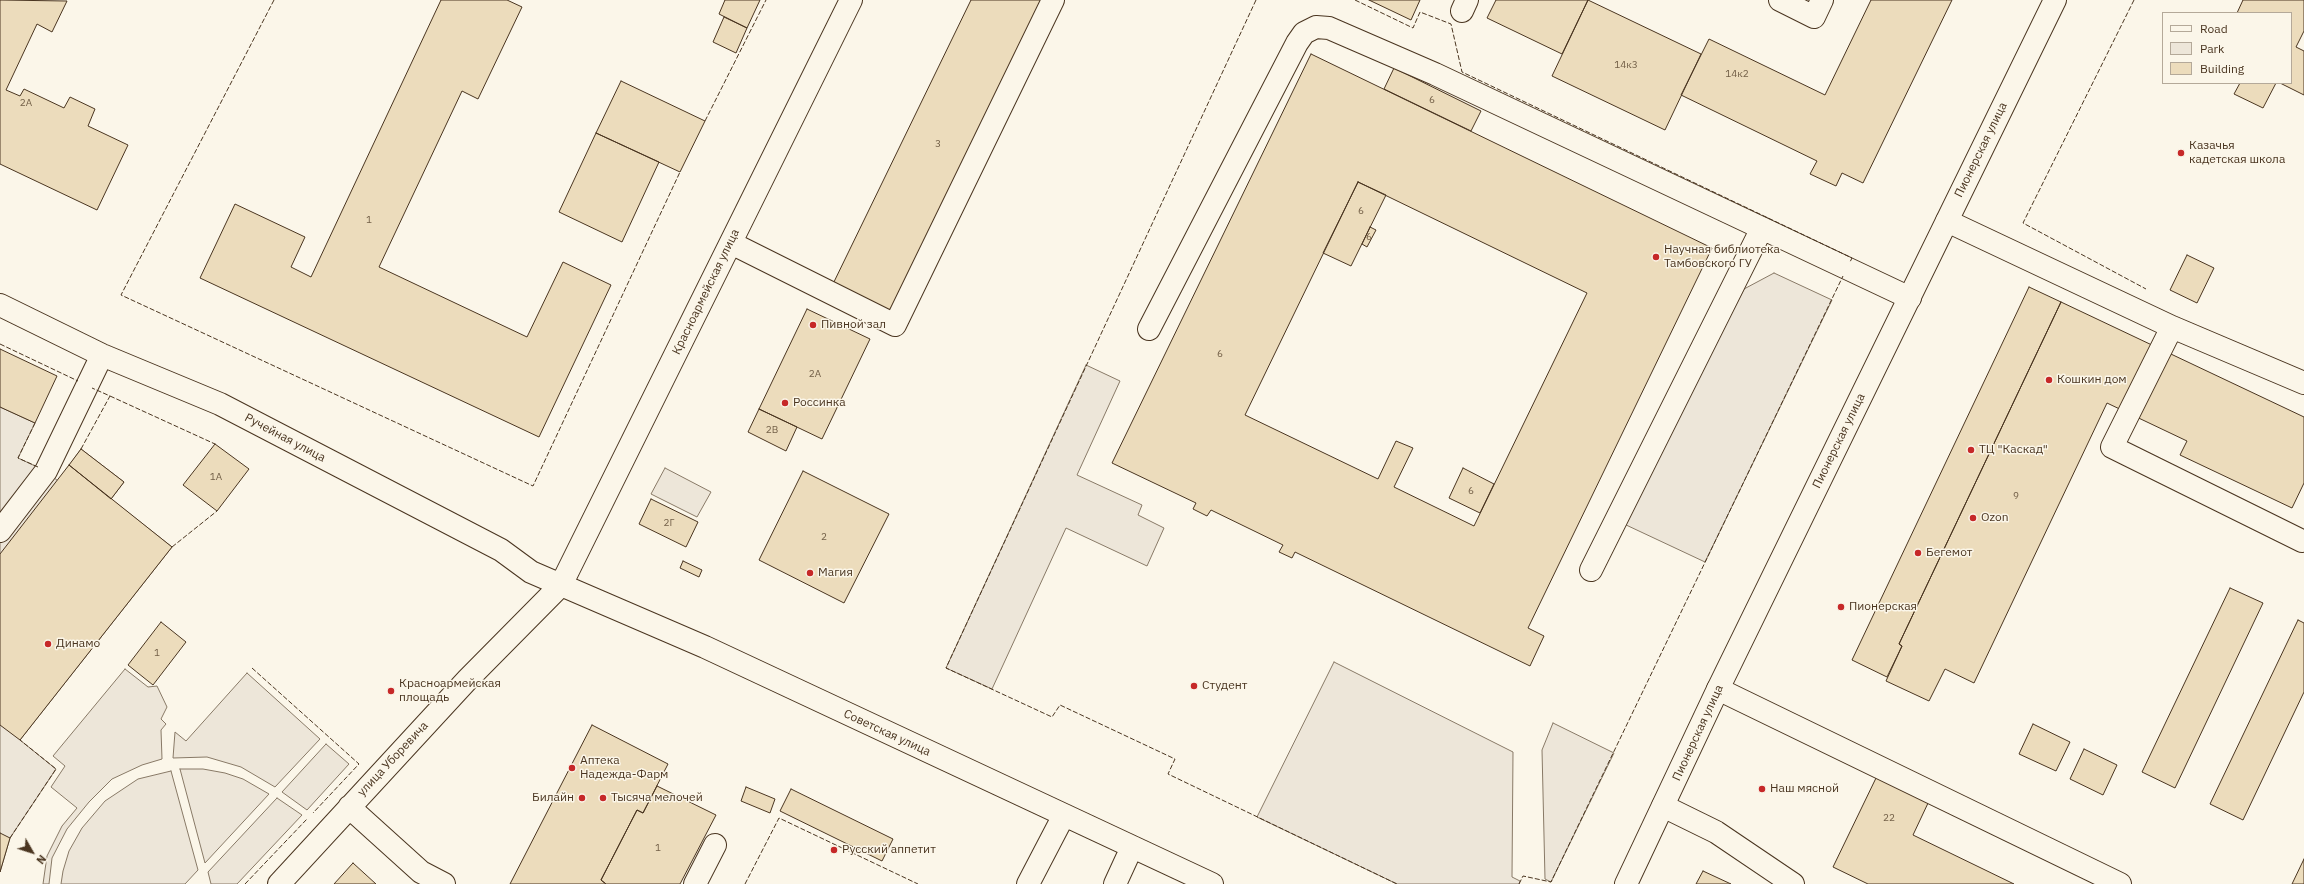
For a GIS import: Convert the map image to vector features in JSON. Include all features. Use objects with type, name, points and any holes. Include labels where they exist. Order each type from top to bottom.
[{"type":"street","name":"Красноармейская улица","points":[[562,585],[851,0]]},
{"type":"street","points":[[731,243],[895,325],[1053,0]]},
{"type":"street","points":[[1780,0],[1814,17],[1822,0]]},
{"type":"street","name":"Пионерская улица","points":[[1626,884],[1718,689],[2055,0]]},
{"type":"street","points":[[1149,329],[1297,43],[1304,33],[1316,27],[1329,28],[1435,74],[1910,298]]},
{"type":"street","points":[[1947,221],[2172,327],[2304,383]]},
{"type":"street","points":[[1591,570],[1762,228]]},
{"type":"street","name":"Ручейная улица","points":[[0,305],[102,355],[220,404],[501,550],[531,572],[562,585]]},
{"type":"street","points":[[2172,327],[2112,447],[2302,542]]},
{"type":"street","points":[[0,531],[46,471],[102,355]]},
{"type":"street","name":"улица Уборевича","points":[[279,884],[468,678],[562,585]]},
{"type":"street","name":"Советская улица","points":[[562,585],[705,647],[1212,884]]},
{"type":"street","points":[[1718,689],[2120,884]]},
{"type":"street","points":[[1664,806],[1716,832],[1793,884]]},
{"type":"street","points":[[349,807],[421,872],[444,884]]},
{"type":"street","points":[[1028,884],[1064,815]]},
{"type":"street","points":[[694,884],[715,845]]},
{"type":"street","points":[[1115,884],[1132,847]]},
{"type":"green space","points":[[1774,273],[1832,300],[1705,562],[1624,524],[1744,289]]},
{"type":"green space","points":[[1086,365],[1120,381],[1077,475],[1142,505],[1138,515],[1164,528],[1147,566],[1066,528],[992,689],[946,668]]},
{"type":"green space","name":"Динамо","points":[[0,407],[35,423],[18,458],[46,471],[58,481],[81,449],[124,482],[111,499],[172,547],[20,740],[56,769],[10,838],[0,872]]},
{"type":"green space","points":[[665,468],[711,492],[697,517],[651,494]]},
{"type":"green space","points":[[1334,662],[1513,752],[1512,877],[1520,881],[1519,884],[1397,884],[1257,817]]},
{"type":"green space","points":[[125,669],[148,687],[157,686],[167,707],[161,719],[166,724],[161,730],[162,759],[142,765],[112,779],[89,802],[67,829],[52,858],[49,884],[43,884],[47,856],[62,826],[77,808],[51,787],[65,766],[53,756]]},
{"type":"green space","points":[[247,673],[320,739],[275,787],[241,767],[207,757],[173,758],[175,732],[186,741]]},
{"type":"green space","points":[[1553,723],[1614,753],[1551,882],[1545,879],[1542,750]]},
{"type":"green space","points":[[326,744],[349,764],[307,810],[282,792]]},
{"type":"green space","points":[[180,769],[203,769],[225,773],[243,779],[269,794],[205,863]]},
{"type":"green space","points":[[171,771],[198,870],[185,884],[61,884],[69,851],[82,828],[105,801],[138,779]]},
{"type":"green space","points":[[277,798],[302,815],[237,884],[211,884],[208,872]]},
{"type":"building","points":[[0,0],[67,1],[52,32],[37,24],[6,90],[20,96],[24,89],[64,108],[70,97],[95,109],[88,126],[128,145],[97,210],[0,164]]},
{"type":"building","points":[[441,0],[507,0],[522,7],[478,99],[462,91],[379,267],[527,337],[563,262],[611,285],[539,437],[200,278],[235,204],[305,237],[291,267],[311,277]]},
{"type":"building","points":[[725,0],[760,0],[747,28],[719,14]]},
{"type":"building","points":[[971,0],[1045,0],[891,317],[831,288]]},
{"type":"building","points":[[1369,0],[1420,0],[1411,20]]},
{"type":"building","points":[[1496,0],[1588,0],[1562,54],[1487,18]]},
{"type":"building","points":[[1588,0],[1701,54],[1665,130],[1552,76]]},
{"type":"building","points":[[1871,0],[1952,0],[1863,183],[1842,173],[1836,186],[1810,174],[1817,161],[1681,95],[1709,39],[1825,95]]},
{"type":"building","points":[[2243,0],[2304,0],[2304,31],[2296,47],[2304,51],[2304,95],[2282,84],[2292,84],[2292,12],[2237,12]]},
{"type":"building","points":[[724,17],[747,28],[736,53],[713,42]]},
{"type":"building","points":[[1311,54],[1712,248],[1528,628],[1544,636],[1530,666],[1295,552],[1292,558],[1279,552],[1283,545],[1211,510],[1207,516],[1193,509],[1196,503],[1112,463]],"holes":[[[1358,182],[1587,293],[1474,526],[1394,487],[1413,448],[1396,441],[1378,479],[1245,415]]]},
{"type":"building","points":[[1394,68],[1481,111],[1471,131],[1384,89]]},
{"type":"building","points":[[621,81],[705,121],[680,172],[596,133]]},
{"type":"building","points":[[2239,84],[2275,84],[2263,108],[2234,94]]},
{"type":"building","points":[[596,133],[659,162],[622,242],[559,212]]},
{"type":"building","points":[[1358,182],[1386,195],[1351,266],[1323,253]]},
{"type":"building","points":[[1370,227],[1376,230],[1367,247],[1362,244]]},
{"type":"building","points":[[2187,255],[2214,268],[2197,303],[2170,290]]},
{"type":"building","name":"ТЦ \"Каскад\"","points":[[2029,287],[2061,302],[1899,644],[1902,646],[1887,677],[1852,660]]},
{"type":"building","points":[[2061,302],[2304,417],[2304,483],[2292,508],[2180,455],[2187,441],[2107,403],[1974,683],[1945,669],[1929,701],[1886,681],[1902,646],[1899,644]]},
{"type":"building","points":[[807,309],[870,339],[822,439],[759,409]]},
{"type":"building","points":[[0,349],[57,376],[35,423],[0,407]]},
{"type":"building","points":[[759,409],[797,427],[786,451],[748,432]]},
{"type":"building","points":[[215,444],[249,469],[217,511],[183,485]]},
{"type":"building","points":[[81,449],[124,482],[111,499],[69,465]]},
{"type":"building","name":"Динамо","points":[[69,465],[172,547],[20,740],[0,725],[0,554]]},
{"type":"building","points":[[1463,468],[1494,484],[1480,513],[1449,498]]},
{"type":"building","points":[[803,471],[889,514],[844,603],[759,560]]},
{"type":"building","points":[[651,499],[698,522],[686,547],[639,524]]},
{"type":"building","points":[[683,561],[702,570],[699,577],[680,568]]},
{"type":"building","points":[[2230,588],[2263,603],[2175,788],[2142,772]]},
{"type":"building","points":[[2298,620],[2304,623],[2304,692],[2243,820],[2210,804]]},
{"type":"building","points":[[161,622],[186,642],[153,685],[128,665]]},
{"type":"building","points":[[2033,724],[2070,742],[2056,771],[2019,754]]},
{"type":"building","name":"Тысяча мелочей","points":[[592,725],[668,764],[643,813],[637,810],[601,880],[606,884],[510,884]]},
{"type":"building","points":[[2084,749],[2117,765],[2103,795],[2070,779]]},
{"type":"building","points":[[1877,776],[1929,801],[1913,835],[2014,884],[1868,884],[1833,867]]},
{"type":"building","points":[[657,786],[716,815],[680,884],[606,884],[601,880],[637,810],[643,813]]},
{"type":"building","points":[[746,787],[775,799],[770,813],[741,801]]},
{"type":"building","points":[[791,789],[893,839],[882,861],[780,811]]},
{"type":"building","points":[[0,833],[10,838],[0,872]]},
{"type":"building","points":[[2304,859],[2304,884],[2292,884]]},
{"type":"building","points":[[353,863],[376,884],[334,884]]},
{"type":"building","points":[[1703,871],[1731,884],[1696,884]]},
{"type":"fence","points":[[274,0],[121,295],[533,486],[680,172]]},
{"type":"fence","points":[[705,121],[766,0]]},
{"type":"fence","points":[[1256,0],[946,668],[1052,717],[1060,705],[1175,759],[1168,774],[1397,884]]},
{"type":"fence","points":[[1355,0],[1413,28],[1420,12],[1451,24],[1462,72],[1852,258],[1850,262]]},
{"type":"fence","points":[[2134,0],[2023,223],[2146,289]]},
{"type":"fence","points":[[1519,884],[1523,876],[1551,882],[1843,276]]},
{"type":"fence","points":[[0,344],[78,381]]},
{"type":"fence","points":[[81,449],[110,396],[92,388]]},
{"type":"fence","points":[[110,396],[215,444]]},
{"type":"fence","points":[[35,423],[18,458],[38,467]]},
{"type":"fence","points":[[172,547],[217,511]]},
{"type":"fence","points":[[252,668],[359,764],[313,813]]},
{"type":"fence","points":[[10,838],[56,769],[20,740]]},
{"type":"fence","points":[[745,884],[779,818],[918,884]]},
{"type":"fence","points":[[245,884],[307,819]]},
{"type":"place","name":"Казачья кадетская школа","points":[[2181,153]]},
{"type":"place","name":"Научная библиотека Тамбовского ГУ","points":[[1656,257]]},
{"type":"place","name":"Пивной зал","points":[[813,325]]},
{"type":"place","name":"Кошкин дом","points":[[2049,380]]},
{"type":"place","name":"Россинка","points":[[785,403]]},
{"type":"place","name":"ТЦ \"Каскад\"","points":[[1971,450]]},
{"type":"place","name":"Ozon","points":[[1973,518]]},
{"type":"place","name":"Бегемот","points":[[1918,553]]},
{"type":"place","name":"Магия","points":[[810,573]]},
{"type":"place","name":"Пионерская","points":[[1841,607]]},
{"type":"place","name":"Динамо","points":[[48,644]]},
{"type":"place","name":"Студент","points":[[1194,686]]},
{"type":"place","name":"Красноармейская площадь","points":[[391,691]]},
{"type":"place","name":"Аптека Надежда-Фарм","points":[[572,768]]},
{"type":"place","name":"Наш мясной","points":[[1762,789]]},
{"type":"place","name":"Билайн","points":[[582,798]]},
{"type":"place","name":"Тысяча мелочей","points":[[603,798]]},
{"type":"place","name":"Русский аппетит","points":[[834,850]]}]
